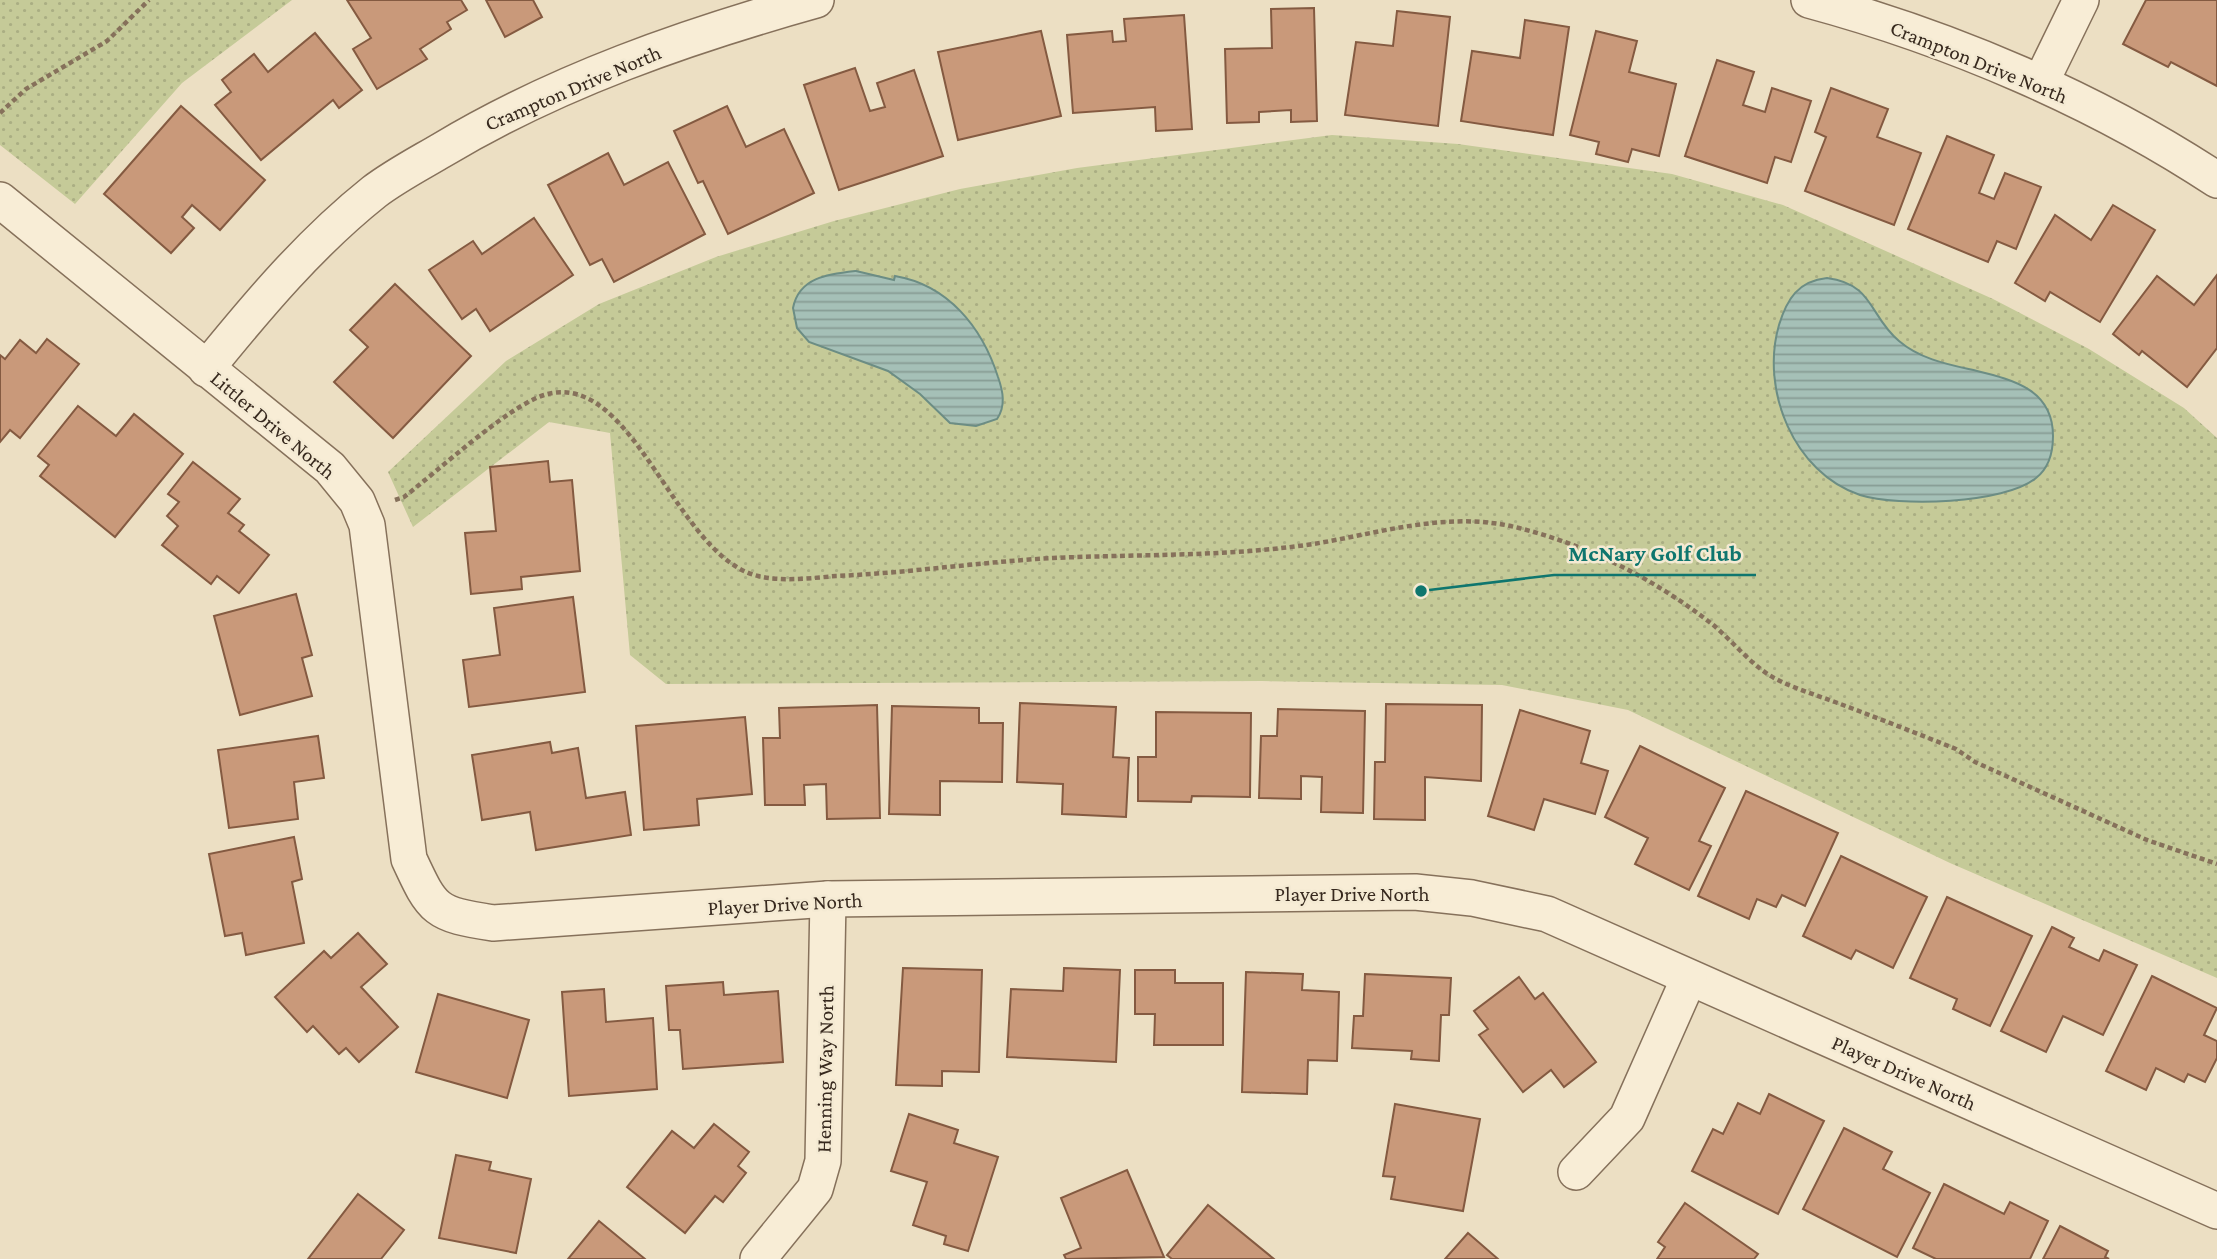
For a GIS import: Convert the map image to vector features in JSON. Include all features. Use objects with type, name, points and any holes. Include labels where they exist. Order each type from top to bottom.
[{"type":"street","name":"Crampton Drive North","points":[[206,369],[294,264],[337,223],[377,190],[495,118],[621,63],[816,0]]},
{"type":"street","name":"Crampton Drive North","points":[[1809,0],[1924,37],[2041,82],[2217,180]]},
{"type":"street","points":[[2041,82],[2081,0]]},
{"type":"street","name":"Littler Drive North","points":[[0,200],[330,468],[357,501],[367,525],[409,859],[428,901]]},
{"type":"street","name":"Player Drive North","points":[[428,901],[456,917],[493,923],[828,899],[1415,892],[1472,898],[1547,914],[2217,1211]]},
{"type":"street","name":"Henning Way North","points":[[758,1259],[815,1189],[823,1161],[828,899]]},
{"type":"street","points":[[1576,1172],[1627,1118],[1689,978]]},
{"type":"path","points":[[0,113],[26,89],[107,41],[149,0]]},
{"type":"path","points":[[393,501],[404,497],[518,408],[547,394],[583,396],[610,414],[629,433],[704,542],[723,561],[758,576],[801,578],[897,573],[1050,558],[1191,556],[1314,544],[1387,527],[1471,520],[1518,527],[1610,559],[1647,578],[1713,625],[1774,679],[1956,749],[1975,762],[2147,840],[2217,864]]},
{"type":"green space","points":[[0,0],[292,0],[182,83],[75,204],[0,145]]},
{"type":"green space","points":[[1332,135],[1458,144],[1672,174],[1783,205],[1993,299],[2089,349],[2184,408],[2217,438],[2217,978],[1950,863],[1628,710],[1502,685],[1262,681],[666,684],[630,655],[610,433],[549,422],[413,527],[388,472],[506,361],[599,304],[716,257],[834,221],[960,189],[1077,168]]},
{"type":"water","points":[[856,271],[894,280],[895,276],[914,281],[947,299],[960,311],[983,341],[998,377],[1003,398],[997,419],[976,426],[950,423],[920,394],[888,371],[809,342],[797,328],[793,308],[796,298],[808,283],[826,276]]},
{"type":"water","points":[[1827,278],[1842,281],[1863,294],[1889,331],[1917,353],[1947,364],[2004,378],[2017,383],[2039,398],[2051,420],[2053,436],[2049,459],[2040,474],[2021,487],[2001,493],[1977,498],[1924,502],[1877,499],[1860,495],[1837,484],[1817,468],[1800,449],[1779,402],[1774,376],[1774,350],[1779,325],[1790,299],[1808,283]]},
{"type":"building","points":[[347,0],[461,0],[467,10],[447,22],[451,29],[420,49],[427,59],[377,89],[353,49],[371,38]]},
{"type":"building","points":[[486,0],[533,0],[542,17],[505,37]]},
{"type":"building","points":[[2146,0],[2217,0],[2217,86],[2171,62],[2168,67],[2123,44]]},
{"type":"building","points":[[1314,8],[1317,121],[1291,122],[1291,110],[1259,112],[1259,122],[1227,123],[1225,49],[1272,48],[1271,9]]},
{"type":"building","points":[[1397,11],[1450,17],[1438,126],[1345,115],[1356,42],[1393,46]]},
{"type":"building","points":[[1184,15],[1192,129],[1156,131],[1155,107],[1073,113],[1067,35],[1112,31],[1113,42],[1126,41],[1124,19]]},
{"type":"building","points":[[1525,20],[1569,27],[1553,135],[1461,121],[1472,51],[1520,58]]},
{"type":"building","points":[[1041,31],[1061,116],[958,140],[938,52]]},
{"type":"building","points":[[1596,31],[1637,41],[1629,72],[1676,84],[1659,156],[1632,149],[1628,162],[1596,154],[1599,142],[1570,135]]},
{"type":"building","points":[[315,33],[362,90],[339,108],[333,100],[261,160],[215,105],[231,92],[222,80],[254,54],[268,72]]},
{"type":"building","points":[[1717,60],[1754,72],[1743,105],[1765,112],[1772,88],[1811,101],[1791,162],[1775,157],[1767,183],[1685,156]]},
{"type":"building","points":[[855,68],[870,111],[885,107],[877,83],[914,70],[943,156],[839,190],[804,85]]},
{"type":"building","points":[[1831,88],[1888,109],[1877,137],[1921,153],[1894,225],[1805,191],[1826,137],[1815,132]]},
{"type":"building","points":[[181,106],[265,180],[220,230],[192,205],[182,217],[194,228],[171,253],[104,194]]},
{"type":"building","points":[[727,106],[746,147],[784,129],[814,193],[728,234],[703,181],[698,183],[674,131]]},
{"type":"building","points":[[1947,136],[1994,155],[1979,193],[1994,199],[2005,173],[2041,187],[2016,249],[1997,241],[1988,262],[1908,229]]},
{"type":"building","points":[[608,153],[624,185],[668,162],[705,234],[614,282],[602,259],[590,265],[548,185]]},
{"type":"building","points":[[2113,205],[2155,230],[2100,322],[2050,292],[2045,301],[2015,283],[2055,215],[2091,240]]},
{"type":"building","points":[[534,218],[573,275],[490,331],[476,309],[462,319],[429,270],[473,241],[482,254]]},
{"type":"building","points":[[2217,275],[2217,348],[2187,387],[2142,351],[2139,355],[2113,334],[2157,276],[2194,305]]},
{"type":"building","points":[[395,284],[471,356],[393,438],[334,382],[368,347],[350,330]]},
{"type":"building","points":[[47,339],[79,364],[20,438],[10,430],[0,442],[0,355],[5,359],[20,340],[36,353]]},
{"type":"building","points":[[78,406],[116,436],[134,414],[183,454],[115,537],[40,476],[49,465],[38,456]]},
{"type":"building","points":[[548,461],[550,482],[572,480],[580,571],[521,577],[522,589],[471,594],[465,533],[496,531],[490,467]]},
{"type":"building","points":[[193,462],[240,499],[228,513],[244,525],[239,531],[269,555],[239,593],[217,576],[211,584],[162,545],[178,526],[167,516],[179,502],[168,494]]},
{"type":"building","points":[[296,594],[312,655],[302,658],[312,696],[240,715],[214,616]]},
{"type":"building","points":[[573,597],[585,692],[469,707],[463,660],[500,655],[494,608]]},
{"type":"building","points":[[1020,703],[1116,707],[1113,757],[1129,758],[1126,817],[1062,814],[1063,784],[1017,782]]},
{"type":"building","points":[[1386,704],[1482,705],[1481,781],[1425,777],[1425,820],[1374,819],[1375,762],[1385,762]]},
{"type":"building","points":[[877,705],[880,818],[827,819],[826,784],[804,785],[805,805],[765,805],[763,738],[780,738],[779,708]]},
{"type":"building","points":[[892,706],[979,708],[979,723],[1003,723],[1002,782],[940,781],[940,815],[889,814]]},
{"type":"building","points":[[1278,709],[1365,711],[1363,813],[1321,812],[1322,777],[1301,776],[1301,799],[1259,798],[1261,736],[1277,736]]},
{"type":"building","points":[[1520,710],[1590,731],[1581,763],[1608,771],[1595,814],[1544,799],[1534,830],[1488,816]]},
{"type":"building","points":[[1156,712],[1251,713],[1250,797],[1192,796],[1191,802],[1138,801],[1138,757],[1156,757]]},
{"type":"building","points":[[745,717],[752,794],[697,799],[699,825],[644,830],[636,726]]},
{"type":"building","points":[[318,736],[324,778],[294,782],[298,819],[229,828],[218,750]]},
{"type":"building","points":[[550,742],[552,753],[578,748],[586,798],[625,792],[631,835],[536,850],[530,812],[482,820],[472,755]]},
{"type":"building","points":[[1640,746],[1725,788],[1699,841],[1711,846],[1689,890],[1635,864],[1648,838],[1605,817]]},
{"type":"building","points":[[1746,791],[1838,833],[1805,906],[1782,895],[1776,907],[1757,899],[1749,919],[1698,896]]},
{"type":"building","points":[[294,837],[302,879],[292,882],[304,943],[246,955],[242,933],[225,936],[209,854]]},
{"type":"building","points":[[1841,856],[1927,897],[1893,968],[1856,950],[1851,959],[1803,936]]},
{"type":"building","points":[[1947,897],[2032,936],[1990,1026],[1953,1009],[1957,999],[1910,978]]},
{"type":"building","points":[[2052,927],[2074,938],[2069,947],[2099,961],[2104,950],[2137,965],[2103,1035],[2063,1016],[2046,1052],[2001,1031]]},
{"type":"building","points":[[358,933],[387,964],[361,987],[398,1027],[359,1062],[346,1048],[339,1054],[313,1026],[307,1032],[275,997],[324,951],[331,958]]},
{"type":"building","points":[[903,968],[982,970],[979,1072],[942,1071],[942,1086],[896,1085]]},
{"type":"building","points":[[1064,968],[1120,970],[1116,1062],[1007,1057],[1011,989],[1063,991]]},
{"type":"building","points":[[1135,970],[1175,970],[1175,983],[1223,983],[1223,1045],[1154,1045],[1155,1014],[1135,1014]]},
{"type":"building","points":[[1246,972],[1303,974],[1302,990],[1339,992],[1337,1061],[1308,1060],[1307,1094],[1242,1092]]},
{"type":"building","points":[[1365,974],[1451,978],[1449,1015],[1441,1015],[1439,1061],[1411,1059],[1412,1051],[1352,1048],[1354,1016],[1363,1016]]},
{"type":"building","points":[[2152,976],[2217,1008],[2204,1035],[2217,1041],[2217,1058],[2205,1082],[2188,1074],[2184,1082],[2156,1068],[2146,1090],[2106,1071]]},
{"type":"building","points":[[1519,977],[1535,999],[1543,993],[1596,1062],[1564,1087],[1551,1070],[1523,1092],[1479,1035],[1488,1029],[1474,1011]]},
{"type":"building","points":[[723,982],[724,995],[778,991],[783,1062],[683,1069],[680,1030],[669,1030],[666,986]]},
{"type":"building","points":[[604,989],[606,1022],[653,1018],[657,1089],[569,1096],[562,992]]},
{"type":"building","points":[[438,994],[529,1020],[507,1098],[416,1072]]},
{"type":"building","points":[[1769,1094],[1824,1121],[1778,1214],[1692,1171],[1713,1129],[1723,1134],[1738,1103],[1760,1114]]},
{"type":"building","points":[[1395,1104],[1480,1119],[1463,1211],[1391,1199],[1395,1177],[1383,1176]]},
{"type":"building","points":[[909,1114],[958,1130],[954,1143],[998,1157],[968,1251],[944,1244],[946,1236],[913,1225],[927,1182],[891,1171]]},
{"type":"building","points":[[714,1124],[749,1152],[738,1166],[746,1173],[723,1202],[715,1196],[685,1233],[627,1187],[672,1131],[694,1148]]},
{"type":"building","points":[[1844,1128],[1892,1152],[1883,1169],[1930,1193],[1897,1257],[1803,1209]]},
{"type":"building","points":[[456,1155],[491,1162],[489,1170],[531,1179],[516,1253],[439,1238]]},
{"type":"building","points":[[1127,1170],[1164,1257],[1066,1259],[1064,1255],[1081,1248],[1061,1198]]},
{"type":"building","points":[[1944,1184],[2004,1214],[2010,1202],[2048,1221],[2030,1259],[1936,1259],[1913,1248]]},
{"type":"building","points":[[358,1194],[404,1230],[381,1259],[308,1259]]},
{"type":"building","points":[[1685,1203],[1758,1254],[1754,1259],[1657,1259],[1665,1247],[1658,1242]]},
{"type":"building","points":[[1208,1205],[1274,1259],[1172,1259],[1167,1255]]},
{"type":"building","points":[[599,1221],[645,1259],[568,1259]]},
{"type":"building","points":[[2060,1226],[2108,1251],[2105,1257],[2109,1259],[2043,1259]]},
{"type":"building","points":[[1468,1233],[1498,1259],[1445,1259]]},
{"type":"place","name":"McNary Golf Club","points":[[1421,591]]}]
